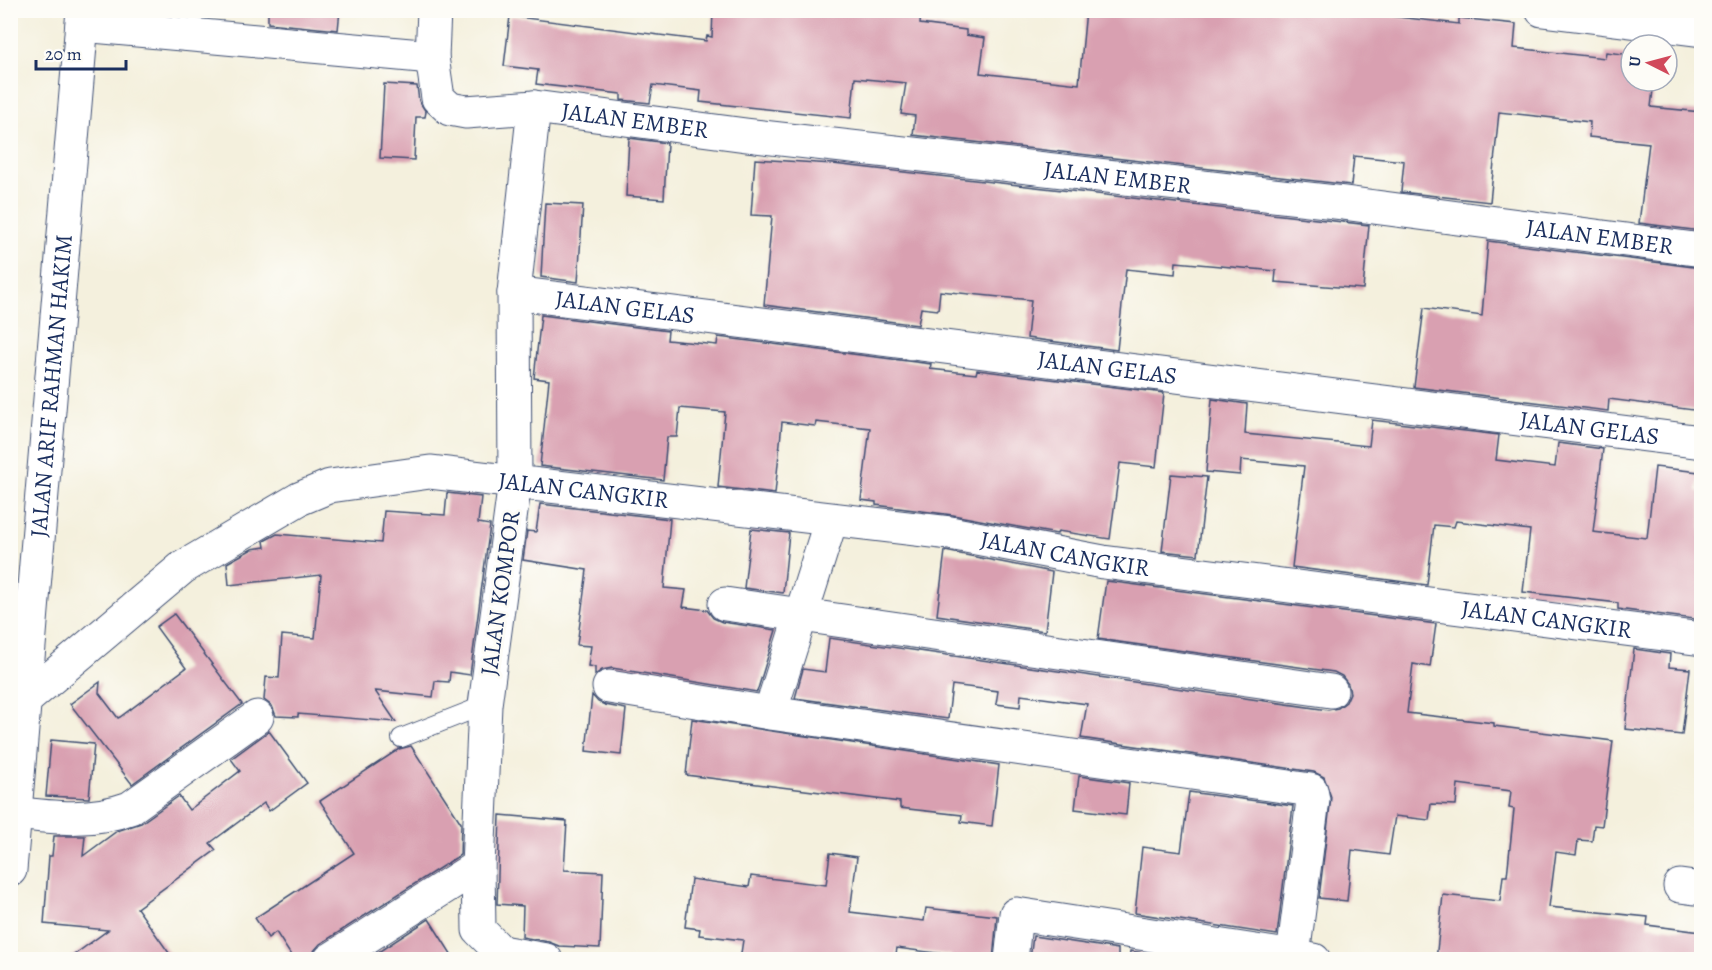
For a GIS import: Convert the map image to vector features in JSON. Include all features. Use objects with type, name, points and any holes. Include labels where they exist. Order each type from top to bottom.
[{"type":"street","name":"JALAN EMBER","points":[[434,10],[432,57],[438,98],[450,110],[466,112],[534,107],[746,135],[1344,203],[1701,250]]},
{"type":"street","points":[[1542,10],[1701,30]]},
{"type":"street","points":[[83,18],[432,57]]},
{"type":"street","name":"JALAN ARIF RAHMAN HAKIM","points":[[10,870],[83,18]]},
{"type":"street","name":"JALAN KOMPOR","points":[[534,107],[514,293],[515,482],[485,705],[478,866],[479,930],[501,952],[546,960]]},
{"type":"street","name":"JALAN GELAS","points":[[514,293],[1701,442]]},
{"type":"street","name":"JALAN CANGKIR","points":[[25,700],[182,568],[299,499],[330,486],[430,472],[950,533],[1115,563],[1701,639]]},
{"type":"street","points":[[770,713],[831,520]]},
{"type":"street","points":[[725,604],[1331,691]]},
{"type":"street","points":[[609,687],[770,713],[1311,790],[1313,800],[1303,958],[1016,914],[1011,960]]},
{"type":"street","points":[[15,813],[65,819],[112,815],[130,808],[257,717]]},
{"type":"street","points":[[330,960],[478,866]]},
{"type":"lane","points":[[401,738],[485,705]]},
{"type":"building","points":[[268,10],[340,10],[338,30],[268,23]]},
{"type":"building","points":[[713,10],[921,10],[920,24],[966,30],[966,35],[985,38],[980,73],[1079,84],[1086,10],[1372,10],[1372,14],[1459,24],[1459,18],[1516,24],[1514,48],[1605,58],[1606,52],[1619,54],[1619,93],[1653,93],[1651,107],[1701,112],[1701,231],[1639,223],[1649,143],[1589,137],[1590,122],[1499,112],[1490,202],[1401,192],[1404,161],[1354,156],[1351,185],[913,135],[915,116],[901,114],[906,83],[855,78],[851,118],[700,102],[701,91],[653,85],[650,103],[621,100],[621,94],[536,84],[538,70],[504,66],[510,16],[706,41],[707,36],[712,37]]},
{"type":"building","points":[[384,84],[417,86],[419,101],[426,112],[425,117],[416,117],[414,160],[380,158]]},
{"type":"building","points":[[629,138],[667,143],[664,199],[626,196]]},
{"type":"building","points":[[755,159],[833,164],[1369,225],[1363,289],[1275,282],[1276,271],[1176,262],[1175,274],[1126,269],[1117,350],[1027,338],[1031,300],[940,291],[938,310],[921,308],[918,325],[764,305],[772,216],[751,215]]},
{"type":"building","points":[[545,203],[583,205],[578,282],[541,277]]},
{"type":"building","points":[[1488,241],[1701,268],[1701,411],[1609,399],[1608,411],[1414,387],[1424,308],[1482,316]]},
{"type":"building","points":[[541,315],[668,331],[667,340],[717,345],[718,337],[931,364],[930,369],[976,374],[977,370],[1164,393],[1156,467],[1120,463],[1110,539],[1058,531],[1057,534],[953,515],[876,505],[876,502],[861,500],[870,428],[816,422],[815,426],[782,422],[775,494],[718,487],[725,412],[680,408],[677,437],[667,437],[663,480],[540,466],[549,380],[534,378]]},
{"type":"building","points":[[1212,399],[1247,404],[1245,434],[1369,446],[1372,420],[1499,435],[1496,460],[1555,467],[1558,443],[1603,449],[1593,532],[1647,538],[1655,467],[1699,472],[1697,491],[1701,492],[1701,620],[1618,609],[1618,603],[1523,592],[1530,530],[1456,521],[1454,527],[1434,525],[1427,585],[1292,567],[1304,466],[1241,460],[1240,475],[1206,472]]},
{"type":"building","points":[[1171,474],[1207,477],[1198,555],[1162,551]]},
{"type":"building","points":[[447,493],[481,497],[478,523],[490,525],[470,675],[450,672],[449,682],[435,681],[433,697],[375,691],[396,722],[298,714],[298,717],[276,716],[272,706],[264,700],[266,677],[279,678],[282,635],[315,638],[321,575],[229,585],[227,563],[252,549],[265,547],[264,541],[277,534],[381,543],[384,511],[445,515]]},
{"type":"building","points":[[540,504],[670,519],[664,588],[686,590],[683,607],[707,610],[713,618],[722,622],[776,630],[757,692],[612,668],[602,670],[595,675],[595,667],[588,666],[591,646],[577,645],[587,570],[523,560],[527,531],[536,532]]},
{"type":"building","points":[[751,529],[789,533],[783,593],[744,588]]},
{"type":"building","points":[[945,551],[1052,572],[1045,631],[937,615]]},
{"type":"building","points":[[1106,581],[1436,624],[1430,667],[1413,664],[1407,713],[1494,723],[1494,726],[1613,741],[1602,826],[1594,825],[1592,841],[1578,840],[1576,855],[1556,852],[1549,907],[1648,917],[1647,925],[1701,932],[1701,960],[1436,960],[1443,895],[1500,901],[1503,876],[1507,876],[1514,809],[1509,808],[1511,791],[1458,784],[1456,805],[1431,804],[1429,820],[1395,816],[1389,855],[1352,850],[1347,901],[1319,898],[1331,797],[1324,777],[1314,772],[1081,738],[1087,704],[1021,695],[1020,707],[996,704],[998,691],[952,685],[948,719],[795,698],[803,669],[825,672],[829,638],[1328,710],[1338,708],[1346,702],[1350,693],[1348,684],[1342,676],[1334,672],[1098,639]]},
{"type":"building","points":[[174,614],[242,704],[132,784],[70,704],[100,682],[99,693],[118,718],[186,668],[156,627]]},
{"type":"building","points":[[1634,649],[1670,654],[1669,667],[1690,669],[1682,735],[1625,729]]},
{"type":"building","points":[[592,695],[598,702],[605,705],[626,709],[621,755],[586,751]]},
{"type":"building","points":[[692,719],[999,765],[992,826],[961,822],[962,815],[900,808],[900,802],[686,775]]},
{"type":"building","points":[[269,731],[307,783],[269,811],[264,803],[210,843],[216,850],[137,908],[174,960],[67,960],[108,930],[44,924],[49,856],[52,856],[54,836],[85,836],[83,856],[117,831],[141,823],[179,796],[189,810],[240,771],[231,759]]},
{"type":"building","points":[[51,740],[94,744],[89,798],[46,796]]},
{"type":"building","points":[[411,746],[461,823],[460,855],[320,944],[311,960],[294,960],[276,932],[268,938],[255,918],[354,853],[320,801],[399,749]]},
{"type":"building","points":[[1079,776],[1129,783],[1126,815],[1075,809]]},
{"type":"building","points":[[1189,792],[1293,806],[1277,935],[1135,913],[1142,847],[1181,852]]},
{"type":"building","points":[[500,815],[567,821],[564,870],[603,872],[600,948],[559,946],[522,937],[523,906],[497,904]]},
{"type":"building","points":[[830,853],[857,857],[850,912],[924,921],[926,908],[997,916],[993,960],[950,960],[951,955],[897,948],[895,960],[740,960],[743,940],[699,935],[700,929],[685,927],[691,879],[749,887],[751,876],[826,885]]},
{"type":"building","points":[[429,919],[455,960],[366,960]]},
{"type":"building","points":[[1033,936],[1118,949],[1118,960],[1030,960]]},
{"type":"building","points":[[1130,951],[1188,960],[1129,960]]}]
